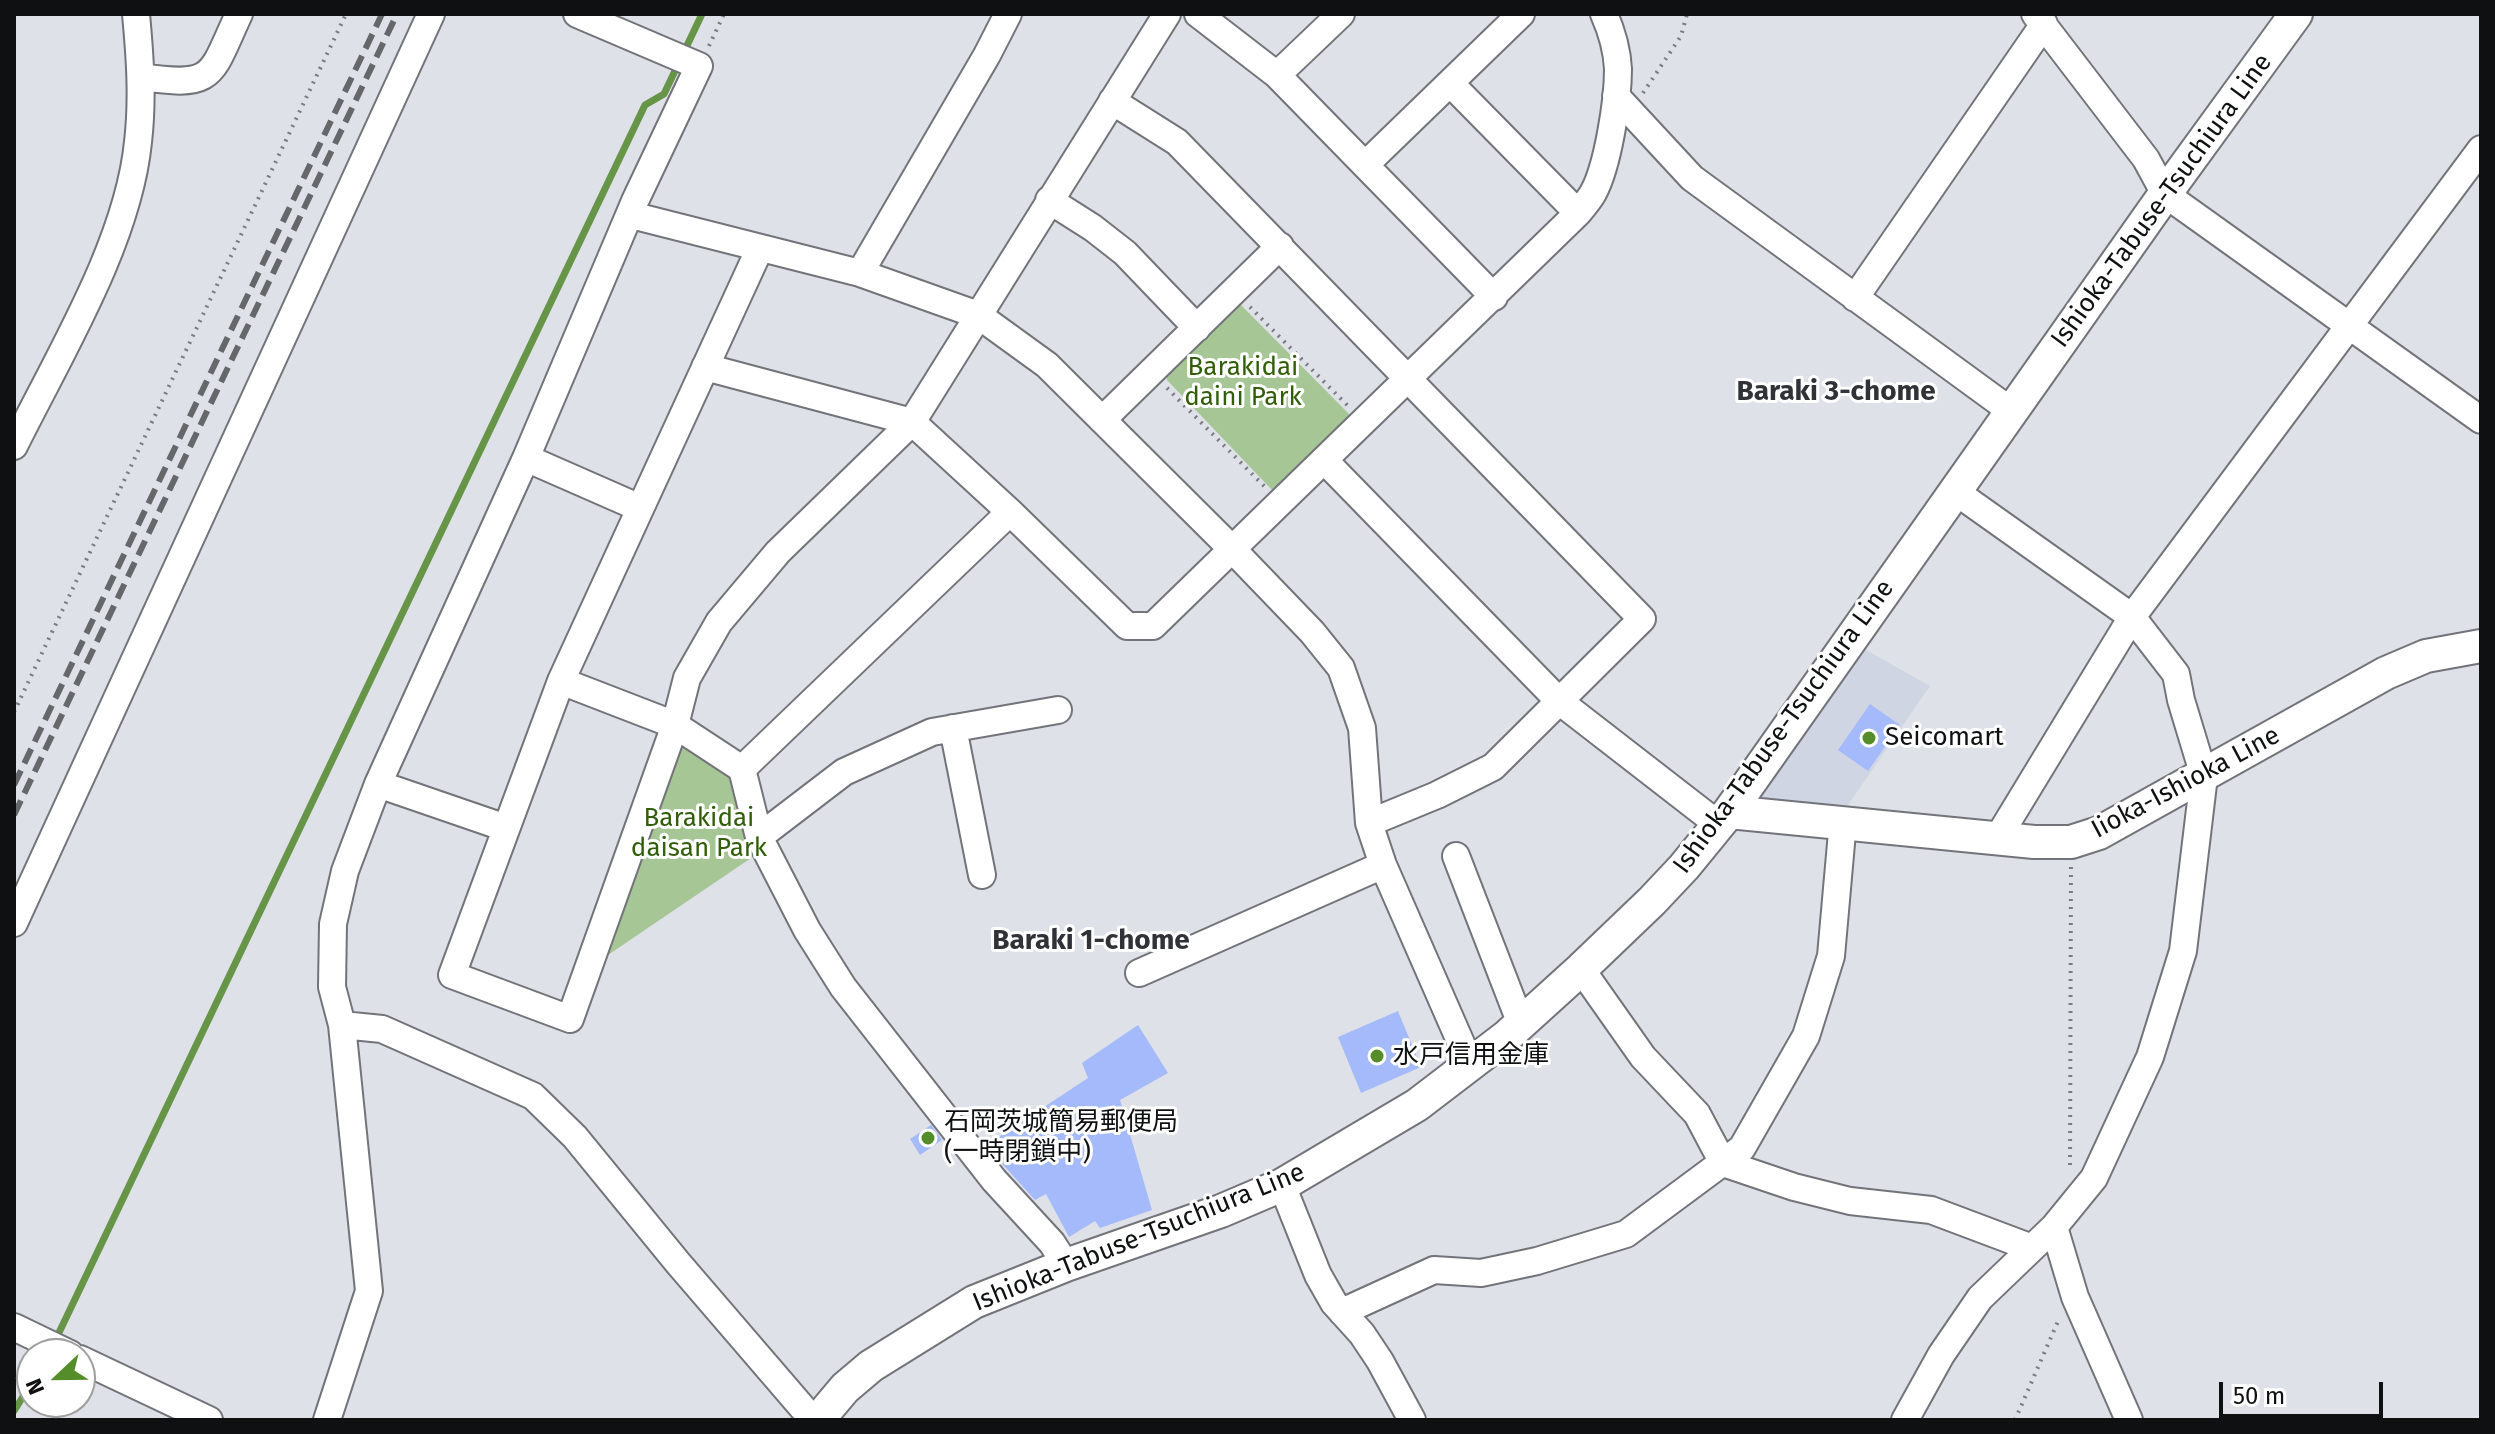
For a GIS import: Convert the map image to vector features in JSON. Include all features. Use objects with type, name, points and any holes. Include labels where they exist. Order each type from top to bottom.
[{"type":"main road","name":"Ishioka-Tabuse-Tsuchiura Line","points":[[816,1420],[845,1388],[871,1366],[974,1302],[1066,1265],[1221,1211],[1282,1185],[1392,1121],[1471,1066],[1581,969],[1652,901],[1724,818],[2296,14]]},
{"type":"main road","name":"Iioka-Ishioka Line","points":[[1724,818],[1843,821],[1997,839],[2071,842],[2099,833],[2386,673],[2426,656],[2481,646]]},
{"type":"street","points":[[14,446],[104,264],[123,212],[138,145],[142,77],[136,14]]},
{"type":"street","points":[[142,77],[174,82],[195,81],[212,71],[239,14]]},
{"type":"street","points":[[14,923],[431,14]]},
{"type":"street","points":[[327,1420],[369,1291],[342,1025],[332,987],[333,924],[345,871],[378,784],[699,66],[577,14]]},
{"type":"street","points":[[860,273],[1008,14]]},
{"type":"street","points":[[760,248],[561,681],[452,975],[570,1019],[675,725],[687,678],[719,622],[778,552],[912,422],[1167,14]]},
{"type":"street","points":[[1198,14],[1277,75],[1494,297]]},
{"type":"street","points":[[1277,75],[1341,14]]},
{"type":"street","points":[[1365,165],[1521,14]]},
{"type":"street","points":[[705,367],[912,422],[1127,626],[1153,626],[1494,297],[1578,213],[1594,192],[1623,104],[1614,37],[1604,14]]},
{"type":"street","points":[[1855,298],[2039,19],[2146,159],[2165,194],[2481,420]]},
{"type":"street","points":[[1450,83],[1578,213]]},
{"type":"street","points":[[1112,101],[1177,142],[1642,619],[1493,767],[1369,823]]},
{"type":"street","points":[[1623,104],[1692,178],[2011,411]]},
{"type":"street","points":[[1997,839],[2132,617],[2481,149]]},
{"type":"street","points":[[1049,200],[1125,253],[1197,328]]},
{"type":"street","points":[[631,215],[860,273],[978,315],[1047,365],[1233,550],[1312,632],[1341,668],[1362,728],[1369,823],[1383,865],[1471,1066]]},
{"type":"street","points":[[1102,420],[1280,246]]},
{"type":"street","points":[[526,458],[640,508]]},
{"type":"street","points":[[1325,461],[1559,701],[1724,818]]},
{"type":"street","points":[[1905,1420],[1941,1355],[1980,1298],[2054,1227],[2094,1178],[2150,1057],[2183,951],[2204,776],[2176,674],[2132,617],[1956,492]]},
{"type":"street","points":[[742,769],[1010,512]]},
{"type":"street","points":[[561,681],[675,725],[742,769],[759,837],[807,930],[843,987],[994,1180],[1052,1243],[1066,1265]]},
{"type":"street","points":[[759,837],[844,772],[932,732],[1058,710]]},
{"type":"street","points":[[953,728],[982,875]]},
{"type":"street","points":[[378,784],[506,828]]},
{"type":"street","points":[[1342,1312],[1434,1270],[1481,1273],[1537,1261],[1626,1234],[1742,1148],[1806,1036],[1831,956],[1843,821]]},
{"type":"street","points":[[1456,856],[1521,1024]]},
{"type":"street","points":[[1139,973],[1383,865]]},
{"type":"street","points":[[1581,969],[1643,1057],[1697,1114],[1723,1163],[1794,1187],[1850,1201],[1931,1210],[2032,1248]]},
{"type":"street","points":[[342,1025],[382,1029],[533,1096],[575,1137],[678,1263],[816,1420]]},
{"type":"street","points":[[1282,1185],[1318,1275],[1380,1361],[1412,1420]]},
{"type":"street","points":[[2054,1227],[2072,1289],[2129,1420]]},
{"type":"street","points":[[14,1327],[37,1338]]},
{"type":"street","points":[[96,1367],[209,1420]]},
{"type":"path","points":[[14,712],[346,14]]},
{"type":"path","points":[[699,66],[724,14]]},
{"type":"path","points":[[1623,104],[1681,36],[1687,14]]},
{"type":"path","points":[[1234,291],[1350,408]]},
{"type":"path","points":[[1151,372],[1273,495]]},
{"type":"path","points":[[2071,842],[2070,1166],[2094,1178]]},
{"type":"path","points":[[2015,1420],[2072,1289]]},
{"type":"shaded area","points":[[1859,646],[1930,686],[1848,805],[1841,810],[1760,802],[1757,796]]},
{"type":"green space","name":"Barakidai daini Park","points":[[1241,305],[1351,416],[1273,491],[1167,380],[1166,374],[1236,306]]},
{"type":"green space","name":"Barakidai daisan Park","points":[[688,746],[733,775],[757,854],[605,957],[678,749]]},
{"type":"building","name":"Seicomart","points":[[1870,704],[1900,725],[1868,771],[1838,750]]},
{"type":"building","points":[[1398,1011],[1421,1067],[1361,1093],[1338,1037]]},
{"type":"building","points":[[1138,1025],[1168,1073],[1120,1100],[1152,1210],[1100,1228],[1095,1221],[1069,1237],[1046,1194],[1035,1200],[996,1157],[991,1142],[1088,1078],[1082,1063]]},
{"type":"building","name":"石岡茨城簡易郵便局 (一時閉鎖中)","points":[[931,1125],[942,1140],[920,1155],[910,1139]]},
{"type":"waterway","points":[[56,1338],[645,105],[664,94],[702,14]]},
{"type":"railway","points":[[14,785],[382,14]]},
{"type":"railway","points":[[14,815],[397,14]]},
{"type":"place","name":"Seicomart","points":[[1869,738]]},
{"type":"place","name":"水戸信用金庫","points":[[1377,1056]]},
{"type":"place","name":"石岡茨城簡易郵便局 (一時閉鎖中)","points":[[928,1138]]},
{"type":"district","name":"Baraki 3-chome","points":[[1836,392]]},
{"type":"district","name":"Baraki 1-chome","points":[[1091,941]]}]
